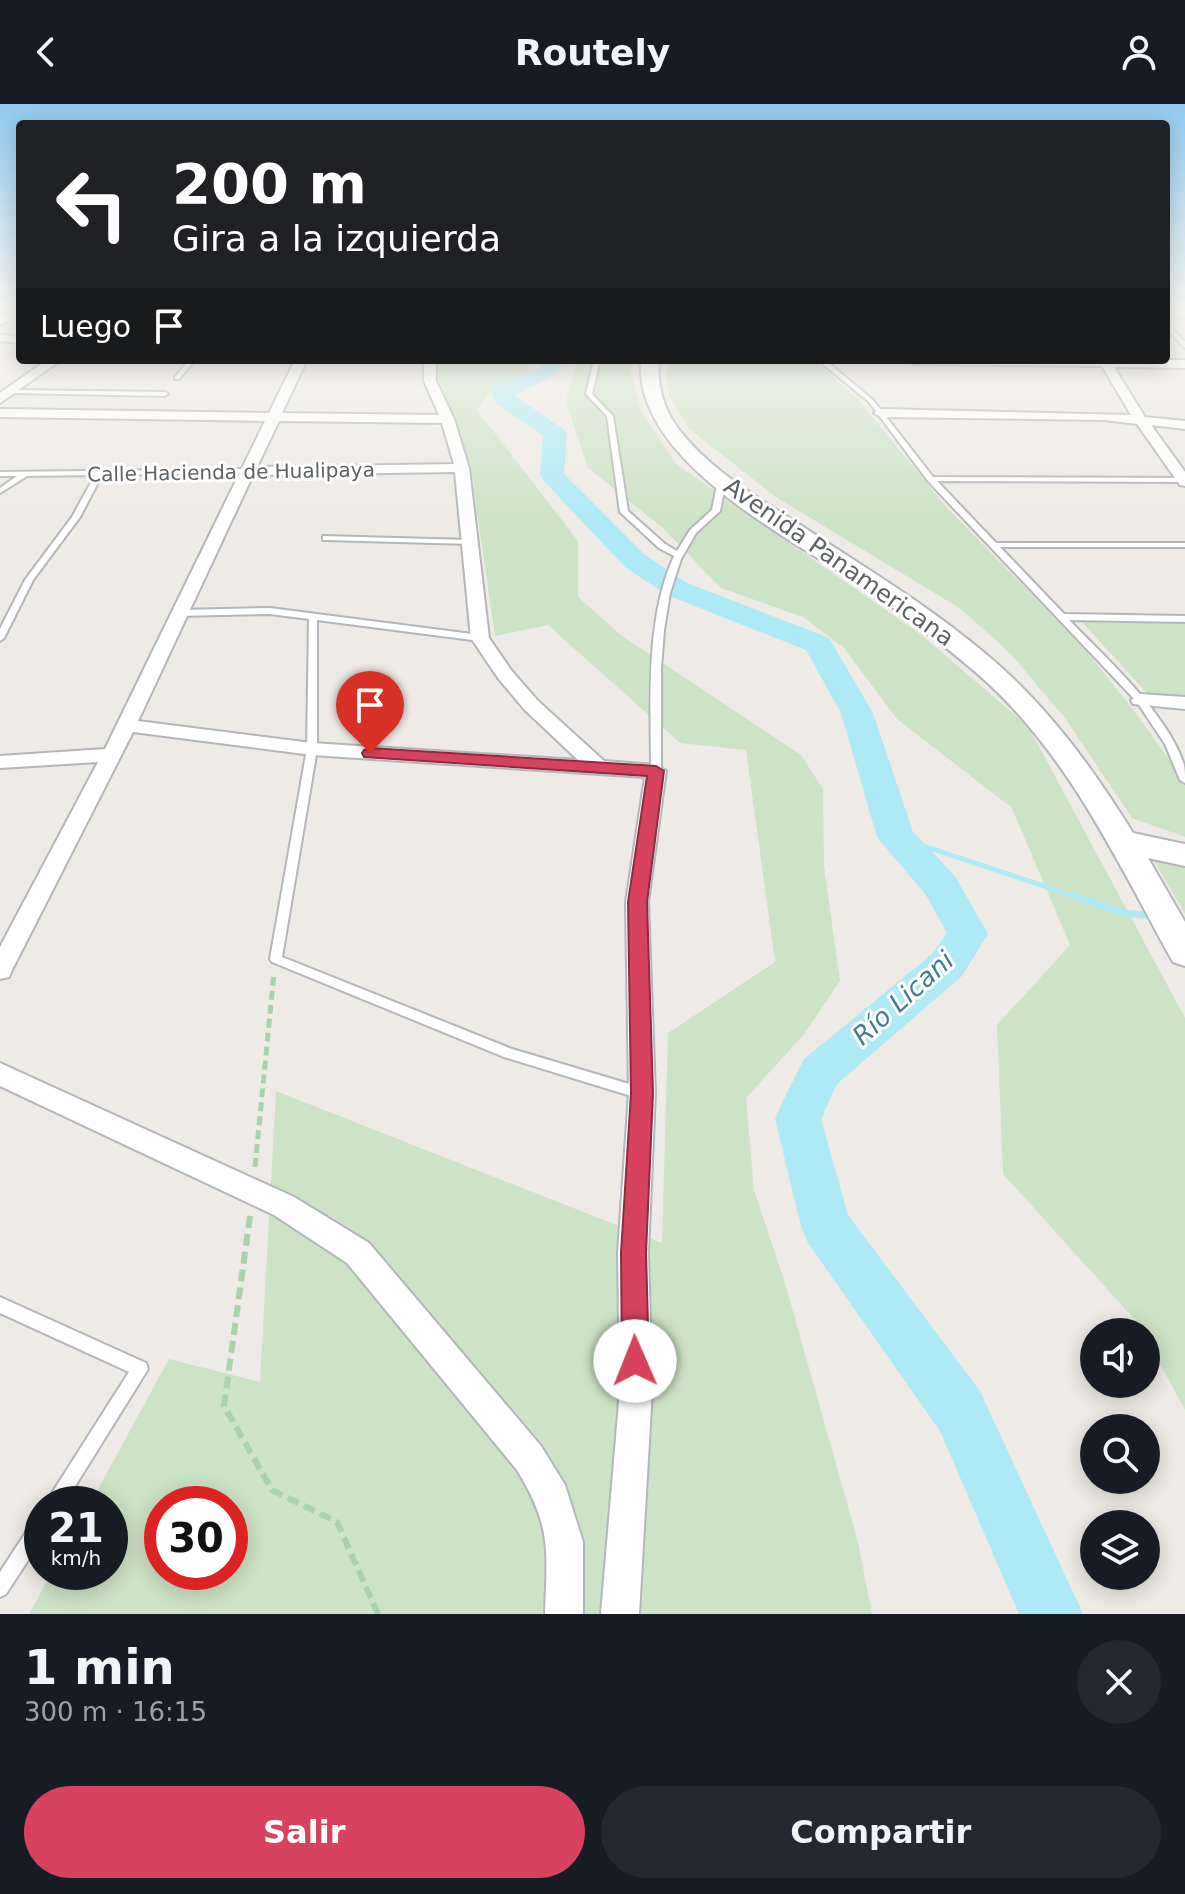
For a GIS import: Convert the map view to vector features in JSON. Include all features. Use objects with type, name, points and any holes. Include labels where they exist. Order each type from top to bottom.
[{"type":"main road","name":"Avenida Panamericana","points":[[651,376],[652,398],[668,428],[687,450],[738,494],[912,609],[1002,682],[1066,753],[1122,841],[1185,953]]},
{"type":"main road","points":[[1122,841],[1185,855]]},
{"type":"street","points":[[4,394],[30,376]]},
{"type":"street","points":[[0,970],[112,755],[294,376]]},
{"type":"street","points":[[430,376],[462,468],[480,638],[504,674],[531,705],[600,769]]},
{"type":"street","points":[[1115,376],[1184,481]]},
{"type":"street","points":[[0,413],[447,419]]},
{"type":"street","points":[[881,413],[1140,419],[1185,425]]},
{"type":"street","name":"Calle Hacienda de Hualipaya","points":[[247,471],[462,468]]},
{"type":"street","points":[[1140,700],[1185,703]]},
{"type":"street","points":[[125,725],[312,749],[656,771],[637,902],[642,1093],[633,1253],[636,1390],[620,1614]]},
{"type":"street","points":[[0,762],[112,755]]},
{"type":"street","points":[[0,1074],[253,1192],[323,1228],[358,1253],[529,1458],[553,1497],[565,1542],[564,1614]]},
{"type":"lane","points":[[593,376],[589,394],[610,416],[624,512],[662,546],[680,556]]},
{"type":"lane","points":[[843,376],[881,413],[931,479],[1140,700],[1170,744],[1185,780]]},
{"type":"lane","points":[[4,394],[165,394]]},
{"type":"lane","name":"Calle Hacienda de Hualipaya","points":[[0,474],[247,471]]},
{"type":"lane","points":[[0,491],[25,474]]},
{"type":"lane","points":[[0,638],[29,580],[76,517],[99,474]]},
{"type":"lane","points":[[931,479],[1184,481]]},
{"type":"lane","points":[[656,771],[656,668],[662,603],[667,582],[680,556],[703,519],[716,511],[722,480]]},
{"type":"lane","points":[[326,538],[470,542]]},
{"type":"lane","points":[[993,545],[1185,545]]},
{"type":"lane","points":[[179,613],[270,611],[480,638]]},
{"type":"lane","points":[[313,616],[312,749],[276,959],[509,1053],[642,1093]]},
{"type":"lane","points":[[1061,617],[1185,619]]},
{"type":"lane","points":[[0,1305],[140,1369],[65,1486]]},
{"type":"lane","points":[[0,1588],[24,1551]]},
{"type":"path","points":[[276,959],[253,1192],[224,1406],[272,1490],[337,1522],[378,1614]]},
{"type":"green space","points":[[439,376],[524,376],[490,392],[477,410],[578,541],[578,597],[622,636],[801,755],[823,789],[824,866],[840,981],[804,1034],[746,1098],[754,1190],[785,1283],[858,1542],[872,1614],[29,1614],[42,1590],[128,1590],[128,1486],[100,1486],[169,1359],[260,1382],[276,1091],[662,1243],[668,1033],[775,962],[746,750],[680,743],[548,625],[495,636],[470,463]]},
{"type":"green space","points":[[573,376],[632,376],[641,410],[675,463],[920,634],[1028,726],[1185,1018],[1185,1410],[1160,1364],[1160,1318],[1133,1318],[1003,1174],[997,1025],[1070,945],[1012,808],[897,719],[844,648],[803,617],[721,588],[663,528],[588,468],[566,402]]},
{"type":"green space","points":[[832,376],[856,397],[947,508],[1083,647],[1134,711],[1185,781],[1185,837],[1132,818],[1065,718],[1011,654],[961,609],[776,497],[688,428],[670,397],[666,377]]},
{"type":"green space","points":[[1081,621],[1185,624],[1185,696],[1148,694]]},
{"type":"green space","points":[[1153,859],[1185,867],[1185,914]]},
{"type":"waterway","name":"Río Licani","points":[[537,376],[502,392],[504,398],[555,434],[552,475],[635,561],[677,589],[818,644],[857,713],[896,837],[941,886],[968,934],[947,965],[820,1072],[798,1119],[826,1226],[960,1411],[1051,1614]]},
{"type":"waterway","points":[[896,837],[1083,899]]},
{"type":"waterway","points":[[1076,897],[1125,913],[1144,915]]},
{"type":"route","points":[[370,753],[656,771],[637,902],[642,1093],[633,1253],[635,1361]]}]
